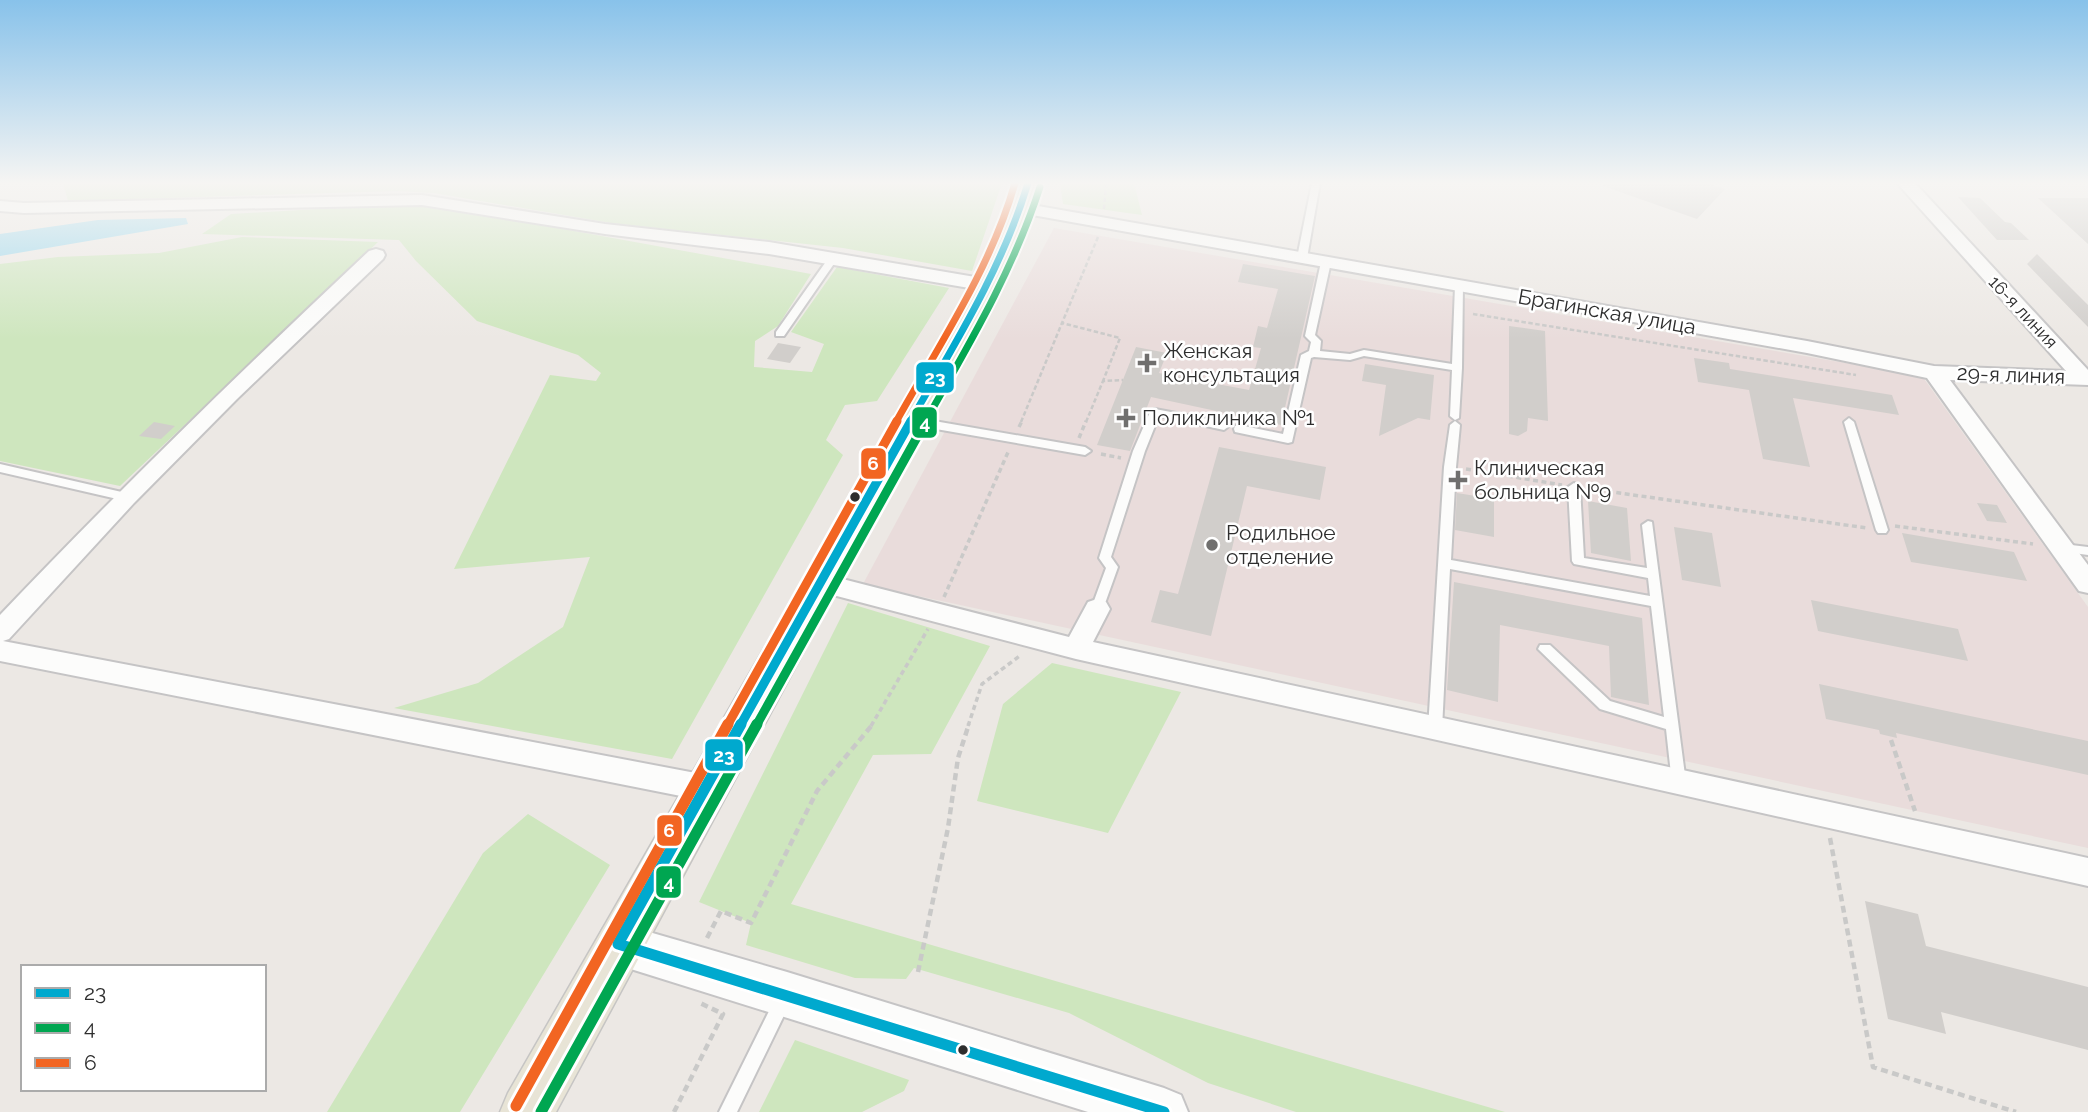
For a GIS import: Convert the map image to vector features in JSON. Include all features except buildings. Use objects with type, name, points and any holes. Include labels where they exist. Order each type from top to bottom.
[{"type":"main road","points":[[527,1112],[618,944],[987,285],[1008,235]]},
{"type":"street","points":[[656,235],[769,248],[987,285]]},
{"type":"street","name":"Брагинская улица","points":[[1171,235],[1793,345],[1934,373]]},
{"type":"street","name":"16-я линия","points":[[1953,235],[2086,378]]},
{"type":"street","points":[[0,632],[126,497],[229,394],[376,255]]},
{"type":"street","name":"29-я линия","points":[[1934,373],[2086,378]]},
{"type":"street","points":[[1934,373],[2088,584]]},
{"type":"street","points":[[822,583],[1076,649],[2088,872]]},
{"type":"street","points":[[1076,649],[1097,609]]},
{"type":"street","points":[[0,651],[706,788]]},
{"type":"street","points":[[618,944],[1164,1112]]},
{"type":"lane","points":[[1302,258],[1306,235]]},
{"type":"lane","points":[[780,334],[833,258]]},
{"type":"lane","points":[[1314,354],[1316,341],[1310,336],[1326,262]]},
{"type":"lane","points":[[1436,729],[1444,563],[1455,421],[1460,286]]},
{"type":"lane","points":[[1238,429],[1288,439],[1306,355],[1350,357],[1364,353],[1457,368]]},
{"type":"lane","points":[[1097,609],[1112,566],[1105,558],[1155,412],[1224,426]]},
{"type":"lane","points":[[911,421],[1080,451]]},
{"type":"lane","points":[[1849,422],[1882,530]]},
{"type":"lane","points":[[0,468],[126,497]]},
{"type":"lane","points":[[1574,487],[1578,561],[1653,574]]},
{"type":"lane","points":[[1648,525],[1679,783]]},
{"type":"lane","points":[[2063,548],[2088,551]]},
{"type":"lane","points":[[1444,563],[1657,602]]},
{"type":"lane","points":[[1545,649],[1605,705],[1670,725]]},
{"type":"lane","points":[[728,1112],[787,994]]},
{"type":"path","points":[[674,1112],[723,1014],[675,992],[721,911],[751,923],[817,791],[874,723],[937,613],[1014,439],[1099,235]]},
{"type":"path","points":[[1459,312],[1862,377]]},
{"type":"path","points":[[1062,323],[1121,338],[1080,451],[1136,461]]},
{"type":"path","points":[[1103,382],[1124,380]]},
{"type":"path","points":[[1450,467],[1882,530],[1896,526],[2063,548]]},
{"type":"path","points":[[918,972],[948,828],[958,758],[982,684],[1027,650],[1033,639]]},
{"type":"path","points":[[1891,740],[1923,836]]},
{"type":"path","points":[[1826,815],[1872,1067],[2016,1112]]},
{"type":"shaded area","name":"Клиническая больница №9","points":[[1050,235],[1094,235],[1922,376],[2088,607],[2088,848],[863,584]]},
{"type":"green space","points":[[231,235],[596,235],[811,274],[778,326],[755,341],[754,367],[812,372],[824,344],[791,332],[837,267],[949,288],[877,401],[845,405],[826,440],[843,455],[672,759],[394,708],[478,683],[563,627],[590,557],[454,569],[550,375],[596,381],[601,373],[578,355],[477,321],[416,261],[399,240]]},
{"type":"green space","points":[[721,235],[984,235],[972,271],[843,248]]},
{"type":"green space","points":[[242,237],[378,242],[120,486],[0,461],[0,264],[58,257],[159,253]]},
{"type":"green space","points":[[848,603],[990,646],[931,754],[873,755],[791,904],[1505,1112],[1296,1112],[1208,1083],[1069,1013],[914,968],[906,979],[855,978],[746,945],[751,923],[699,902]]},
{"type":"green space","points":[[1052,663],[1181,692],[1108,833],[977,801],[1003,704]]},
{"type":"green space","points":[[528,814],[610,865],[460,1112],[327,1112],[483,853]]},
{"type":"green space","points":[[795,1040],[909,1080],[904,1091],[862,1112],[759,1112]]},
{"type":"water","points":[[0,235],[124,235],[0,256]]},
{"type":"transit line","name":"6","points":[[516,1106],[976,279],[997,235]]},
{"type":"transit line","name":"23","points":[[618,944],[987,285],[1010,235]]},
{"type":"transit line","name":"4","points":[[541,1112],[998,291],[1023,235]]},
{"type":"transit line","name":"23","points":[[618,944],[1164,1112]]},
{"type":"place","name":"Женская консультация","points":[[1147,363]]},
{"type":"place","name":"Поликлиника №1","points":[[1126,418]]},
{"type":"place","name":"Клиническая больница №9","points":[[1458,480]]},
{"type":"place","name":"Родильное отделение","points":[[1212,545]]}]
